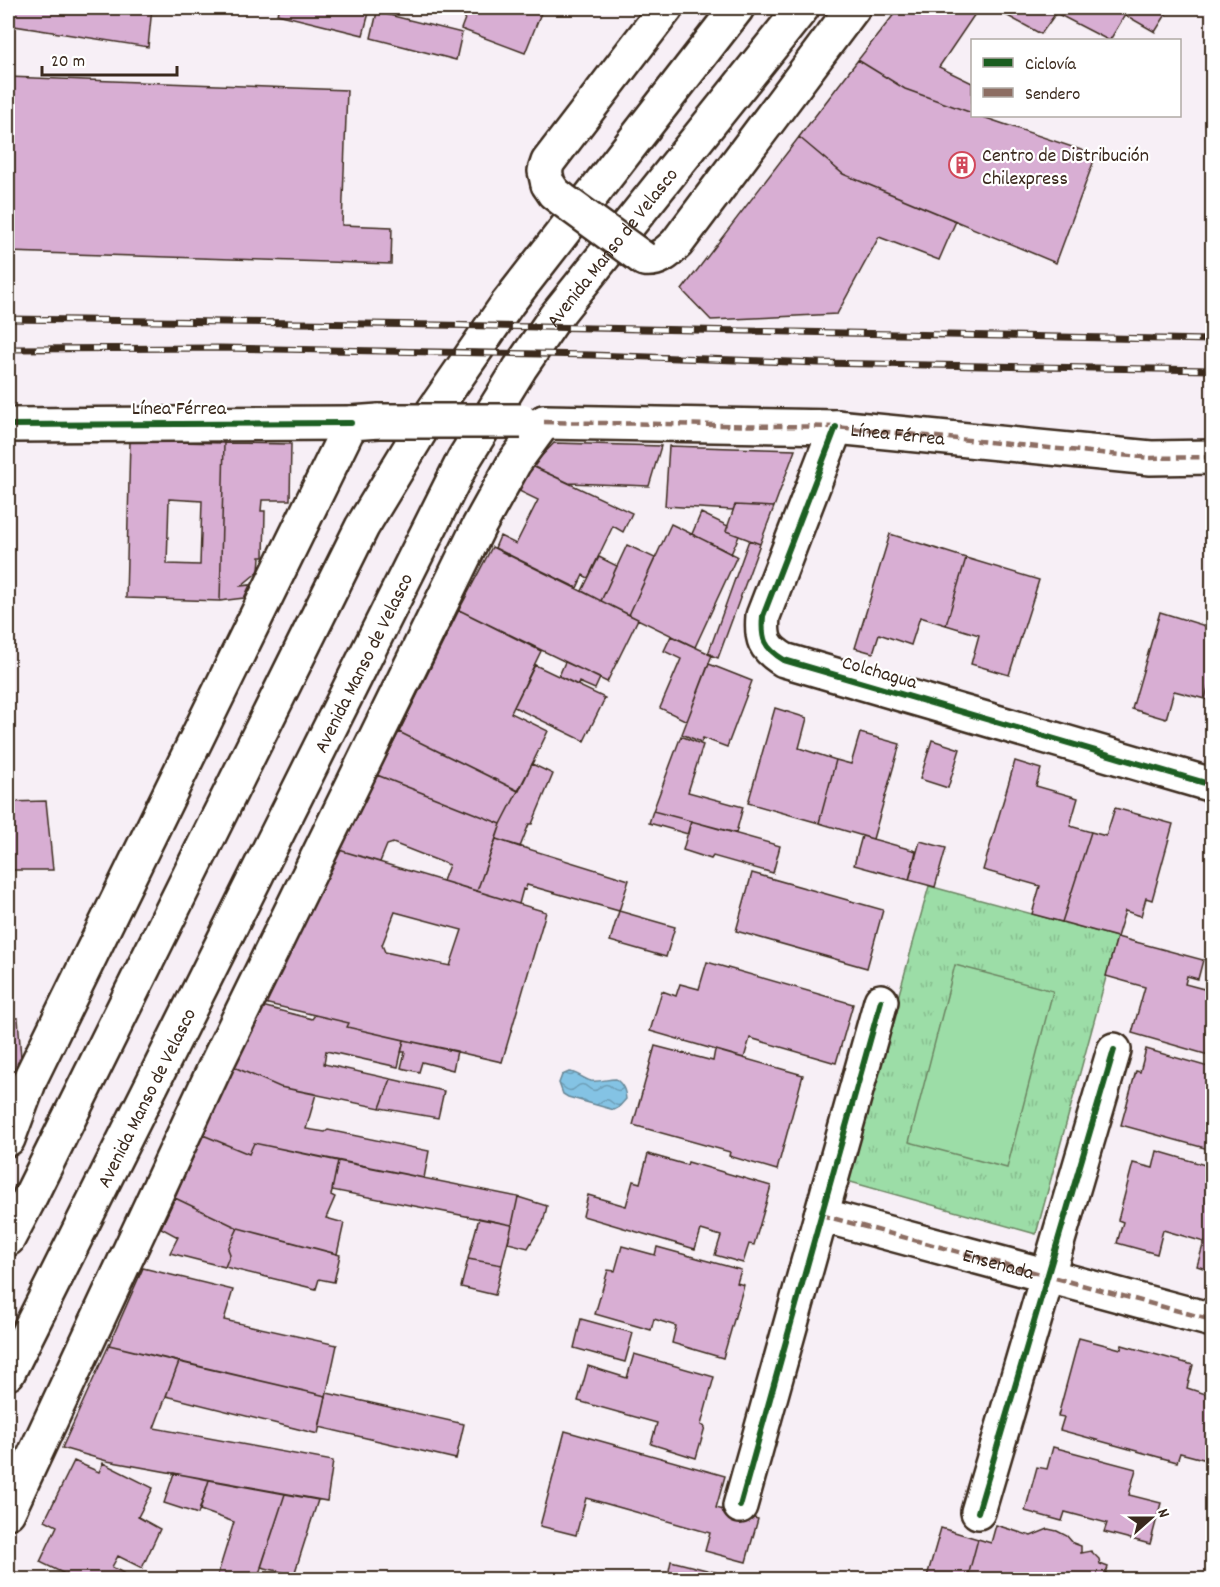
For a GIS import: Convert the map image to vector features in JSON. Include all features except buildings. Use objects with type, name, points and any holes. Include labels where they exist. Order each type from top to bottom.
[{"type":"main road","points":[[666,8],[548,162],[545,171],[548,184],[554,193],[644,260],[652,260],[666,254],[676,243],[853,8]]},
{"type":"main road","points":[[8,1239],[362,527],[427,420],[508,303],[737,8]]},
{"type":"main road","name":"Avenida Manso de Velasco","points":[[8,1373],[464,459],[520,368],[555,317],[802,8]]},
{"type":"main road","points":[[8,1512],[218,1061],[479,526],[514,463],[533,421]]},
{"type":"main road","name":"Línea Férrea","points":[[8,424],[533,421],[836,427],[1151,458],[1212,457]]},
{"type":"main road","points":[[8,1139],[31,1077],[365,422]]},
{"type":"main road","name":"Colchagua","points":[[836,427],[763,616],[762,630],[765,643],[772,653],[784,660],[1212,785]]},
{"type":"main road","points":[[740,1506],[881,1001]]},
{"type":"main road","points":[[978,1512],[1114,1050]]},
{"type":"main road","name":"Ensenada","points":[[821,1215],[1212,1320]]},
{"type":"green space","points":[[929,886],[1117,937],[1036,1234],[847,1181]]},
{"type":"green space","points":[[955,965],[1053,991],[1007,1168],[909,1142]]},
{"type":"water","points":[[569,1072],[591,1081],[616,1079],[625,1092],[626,1099],[614,1110],[568,1097],[563,1094],[559,1083],[562,1075]]},
{"type":"railway","points":[[8,319],[1212,340]]},
{"type":"railway","points":[[8,349],[220,348],[1212,370]]},
{"type":"marked path","points":[[544,422],[836,427],[1151,458],[1212,457]]},
{"type":"marked path","points":[[821,1215],[1212,1320]]},
{"type":"cycle path","points":[[8,425],[351,423]]},
{"type":"cycle path","points":[[836,427],[763,616],[763,637],[772,651],[784,660],[1212,785]]},
{"type":"cycle path","points":[[740,1506],[881,1001]]},
{"type":"cycle path","points":[[978,1512],[1114,1050]]},
{"type":"place","name":"Centro de Distribución Chilexpress","points":[[962,165]]}]
